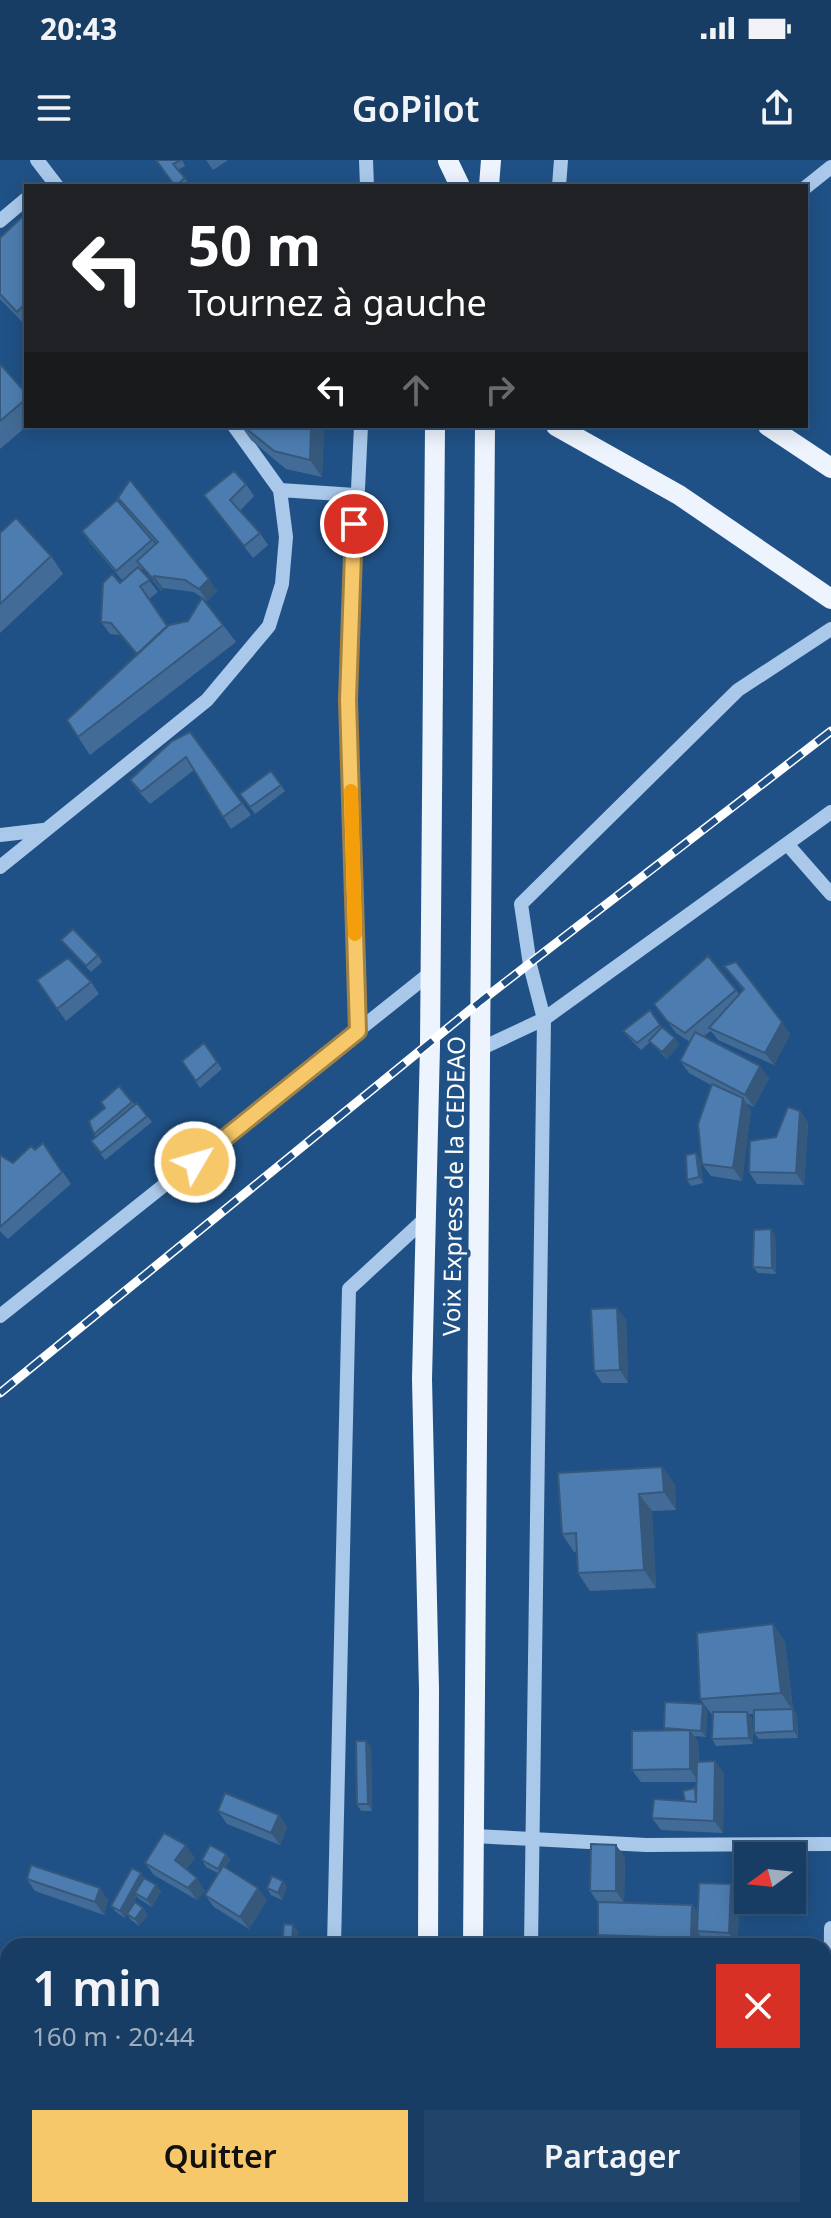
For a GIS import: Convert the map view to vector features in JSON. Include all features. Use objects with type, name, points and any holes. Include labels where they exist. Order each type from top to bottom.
[{"type":"main road","points":[[489,184],[491,160]]},
{"type":"main road","points":[[446,184],[448,161]]},
{"type":"main road","points":[[448,161],[459,184]]},
{"type":"main road","points":[[428,1938],[429,1689],[422,1379],[435,428]]},
{"type":"main road","name":"Voix Express de la CEDEAO","points":[[473,1938],[485,428]]},
{"type":"main road","points":[[560,428],[679,495],[831,599]]},
{"type":"main road","points":[[771,428],[831,468]]},
{"type":"street","points":[[37,160],[50,183]]},
{"type":"street","points":[[366,160],[367,184]]},
{"type":"street","points":[[559,184],[561,160]]},
{"type":"street","points":[[808,185],[831,167]]},
{"type":"street","points":[[0,221],[24,201]]},
{"type":"street","points":[[0,867],[207,700],[269,626],[282,584],[286,537],[280,490],[235,428]]},
{"type":"street","points":[[358,1031],[348,700],[355,495],[361,428]]},
{"type":"street","points":[[280,490],[355,495]]},
{"type":"street","points":[[531,1938],[544,1019],[530,965],[521,904],[738,690],[831,629]]},
{"type":"street","points":[[480,1049],[544,1019],[831,812]]},
{"type":"street","points":[[0,835],[43,830]]},
{"type":"street","points":[[788,845],[831,894]]},
{"type":"street","points":[[0,1316],[429,974]]},
{"type":"street","points":[[334,1938],[349,1289],[425,1219]]},
{"type":"street","points":[[474,1836],[646,1845],[831,1844]]},
{"type":"building","points":[[156,160],[181,160],[173,164],[185,178],[174,184]]},
{"type":"building","points":[[24,215],[24,305],[17,312],[0,294],[0,238]]},
{"type":"building","points":[[0,364],[24,391],[24,401],[0,421]]},
{"type":"building","points":[[245,428],[311,428],[310,460],[274,451]]},
{"type":"building","points":[[234,471],[246,484],[230,500],[260,533],[244,546],[204,495]]},
{"type":"building","points":[[130,480],[209,579],[199,589],[185,580],[154,576],[153,579],[137,561],[158,542],[118,498]]},
{"type":"building","points":[[117,500],[152,540],[116,571],[82,531]]},
{"type":"building","points":[[16,518],[51,556],[0,604],[0,533]]},
{"type":"building","points":[[138,567],[150,580],[140,586],[167,626],[137,654],[111,623],[101,622],[103,583],[112,574],[120,583]]},
{"type":"building","points":[[202,598],[223,625],[78,737],[67,720],[169,625],[188,621]]},
{"type":"building","points":[[190,732],[242,803],[223,817],[186,757],[141,792],[130,780],[172,741]]},
{"type":"building","points":[[271,771],[281,785],[250,807],[240,794]]},
{"type":"building","points":[[73,929],[98,955],[86,966],[61,940]]},
{"type":"building","points":[[708,956],[736,990],[685,1033],[667,1021],[654,1004]]},
{"type":"building","points":[[68,958],[91,982],[57,1009],[37,980]]},
{"type":"building","points":[[736,962],[782,1022],[765,1053],[709,1028],[744,989],[724,966]]},
{"type":"building","points":[[650,1010],[660,1025],[637,1043],[623,1031]]},
{"type":"building","points":[[662,1027],[675,1038],[662,1052],[649,1041]]},
{"type":"building","points":[[695,1032],[760,1066],[745,1095],[680,1061]]},
{"type":"building","points":[[204,1043],[217,1062],[196,1081],[182,1061]]},
{"type":"building","points":[[712,1084],[743,1098],[733,1168],[702,1164],[698,1124]]},
{"type":"building","points":[[119,1086],[132,1102],[94,1134],[89,1121],[105,1108],[101,1102]]},
{"type":"building","points":[[137,1103],[147,1116],[101,1153],[91,1141]]},
{"type":"building","points":[[788,1107],[800,1111],[796,1173],[749,1172],[750,1141],[776,1137]]},
{"type":"building","points":[[43,1143],[62,1172],[0,1227],[0,1155],[13,1163],[31,1146],[35,1150]]},
{"type":"building","points":[[696,1153],[699,1177],[687,1180],[686,1155]]},
{"type":"building","points":[[771,1229],[772,1268],[753,1267],[754,1230]]},
{"type":"building","points":[[617,1308],[620,1370],[594,1371],[591,1309]]},
{"type":"building","points":[[662,1467],[664,1492],[639,1494],[644,1570],[578,1573],[576,1533],[562,1534],[558,1473]]},
{"type":"building","points":[[773,1624],[781,1693],[700,1699],[697,1633]]},
{"type":"building","points":[[665,1702],[703,1704],[701,1731],[664,1728]]},
{"type":"building","points":[[793,1709],[794,1731],[754,1733],[754,1710]]},
{"type":"building","points":[[713,1712],[747,1712],[749,1738],[712,1739]]},
{"type":"building","points":[[690,1730],[690,1769],[632,1770],[632,1731]]},
{"type":"building","points":[[356,1741],[366,1741],[368,1804],[357,1804]]},
{"type":"building","points":[[715,1761],[714,1821],[652,1818],[654,1799],[696,1802],[697,1762]]},
{"type":"building","points":[[695,1788],[696,1802],[685,1801],[683,1791]]},
{"type":"building","points":[[225,1793],[279,1815],[271,1833],[218,1811]]},
{"type":"building","points":[[164,1833],[186,1845],[175,1860],[197,1878],[188,1888],[145,1863]]},
{"type":"building","points":[[591,1844],[616,1845],[616,1891],[590,1891]]},
{"type":"building","points":[[210,1845],[226,1854],[218,1869],[202,1860]]},
{"type":"building","points":[[31,1865],[100,1888],[95,1902],[27,1879]]},
{"type":"building","points":[[223,1866],[258,1888],[240,1917],[205,1895]]},
{"type":"building","points":[[132,1868],[141,1873],[120,1911],[111,1906]]},
{"type":"building","points":[[272,1876],[283,1881],[278,1893],[267,1888]]},
{"type":"building","points":[[144,1878],[156,1885],[147,1900],[135,1893]]},
{"type":"building","points":[[699,1883],[731,1884],[729,1933],[697,1931]]},
{"type":"building","points":[[135,1902],[143,1908],[135,1919],[127,1914]]},
{"type":"building","points":[[598,1902],[692,1905],[691,1938],[598,1935]]},
{"type":"building","points":[[284,1924],[293,1925],[292,1938],[283,1938]]},
{"type":"railway","points":[[0,1393],[481,1001],[831,731]]},
{"type":"slow traffic","points":[[351,791],[355,934]]},
{"type":"route","points":[[195,1162],[358,1031],[348,700],[354,524]]}]
